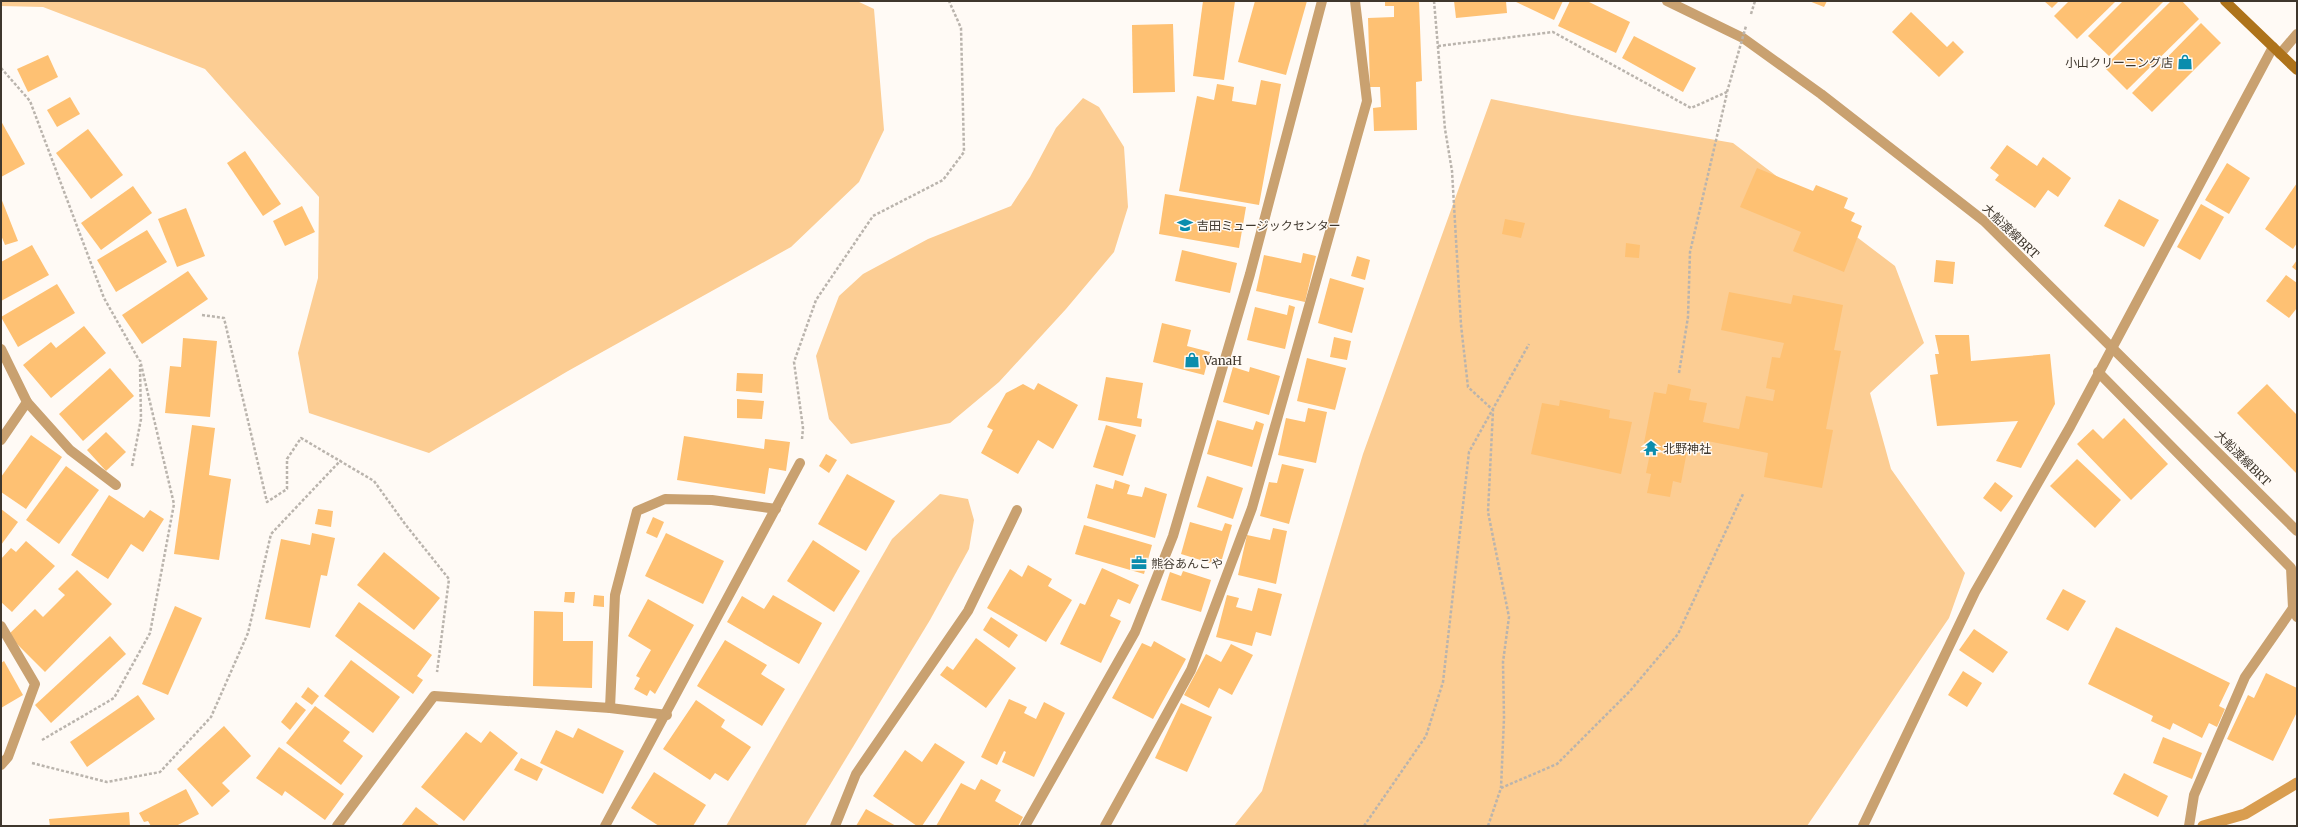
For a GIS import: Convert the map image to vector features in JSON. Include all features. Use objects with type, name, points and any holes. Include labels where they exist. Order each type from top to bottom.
[{"type":"street","points":[[1025,826],[1135,632],[1173,536],[1250,274],[1322,1]]},
{"type":"street","points":[[1105,826],[1191,670],[1252,508],[1367,101],[1355,1]]},
{"type":"street","name":"大船渡線BRT","points":[[1667,1],[1743,38],[1821,94],[1984,221],[2297,531]]},
{"type":"street","points":[[2225,1],[2297,70]]},
{"type":"street","points":[[1863,826],[1975,592],[2070,427],[2111,348],[2276,50],[2297,34]]},
{"type":"street","points":[[1,349],[27,402],[70,450],[116,485]]},
{"type":"street","points":[[2098,372],[2291,568],[2295,612],[2245,677],[2194,795],[2189,826]]},
{"type":"street","points":[[1,440],[27,402]]},
{"type":"street","points":[[605,826],[667,714],[800,463]]},
{"type":"street","points":[[610,708],[615,595],[637,511],[665,498],[712,500],[776,509]]},
{"type":"street","points":[[834,826],[856,774],[968,611],[1017,510]]},
{"type":"street","points":[[1,626],[35,684],[4,761]]},
{"type":"street","points":[[337,826],[434,696],[610,708],[667,714]]},
{"type":"path","points":[[800,463],[803,428],[794,362],[816,300],[873,216],[943,180],[964,152],[961,28],[949,1]]},
{"type":"path","points":[[1434,1],[1445,129],[1452,171],[1461,325],[1468,387],[1493,410]]},
{"type":"path","points":[[1679,373],[1688,317],[1690,252],[1727,92],[1746,26]]},
{"type":"path","points":[[1438,46],[1553,32],[1691,108],[1727,92]]},
{"type":"path","points":[[1,68],[30,101],[104,298],[140,360],[174,504],[150,634],[114,698],[54,734],[4,761]]},
{"type":"path","points":[[202,315],[224,318],[267,502],[287,489],[287,459],[301,438],[341,460],[374,481],[405,524],[450,579],[434,696]]},
{"type":"path","points":[[1364,826],[1426,736],[1443,682],[1469,452],[1529,344]]},
{"type":"path","points":[[116,485],[132,469],[141,419],[140,360]]},
{"type":"path","points":[[1488,826],[1501,788],[1504,718],[1503,662],[1509,617],[1488,512],[1493,410]]},
{"type":"path","points":[[4,761],[107,782],[160,772],[211,717],[248,633],[271,534],[341,460]]},
{"type":"path","points":[[1501,788],[1557,764],[1630,691],[1678,634],[1743,494]]},
{"type":"shaded area","points":[[1,1],[857,1],[874,9],[884,130],[859,182],[791,247],[568,371],[429,453],[309,413],[298,353],[318,278],[319,197],[205,69],[43,7],[1,6]]},
{"type":"shaded area","points":[[1083,98],[1099,107],[1124,147],[1128,207],[1114,252],[1066,309],[999,382],[950,423],[851,444],[829,419],[816,356],[839,296],[863,274],[928,239],[1011,206],[1030,177],[1056,128]]},
{"type":"shaded area","name":"北野神社","points":[[1491,99],[1572,115],[1733,143],[1895,266],[1924,343],[1870,393],[1891,469],[1965,573],[1949,618],[1807,826],[1234,826],[1262,791],[1363,454]]},
{"type":"shaded area","points":[[940,494],[968,499],[974,520],[969,549],[930,620],[805,826],[726,826],[892,539]]},
{"type":"building","points":[[1203,1],[1235,1],[1224,80],[1193,76]]},
{"type":"building","points":[[1255,1],[1307,1],[1286,75],[1238,62]]},
{"type":"building","points":[[1385,1],[1419,1],[1422,81],[1416,82],[1417,130],[1374,131],[1373,108],[1381,107],[1380,87],[1370,87],[1368,18],[1394,17],[1394,6],[1385,6]]},
{"type":"building","points":[[1454,1],[1506,1],[1507,13],[1456,18]]},
{"type":"building","points":[[1514,1],[1563,1],[1554,20]]},
{"type":"building","points":[[1570,1],[1587,1],[1630,22],[1616,53],[1558,26]]},
{"type":"building","points":[[1809,1],[1827,1],[1824,7]]},
{"type":"building","points":[[2044,1],[2059,1],[2052,8]]},
{"type":"building","points":[[2069,1],[2116,1],[2077,39],[2054,16]]},
{"type":"building","points":[[2123,1],[2164,1],[2109,56],[2088,36]]},
{"type":"building","points":[[2171,1],[2182,1],[2199,19],[2127,90],[2104,67]]},
{"type":"building","points":[[1911,12],[1947,47],[1953,41],[1964,52],[1939,77],[1892,32]]},
{"type":"building","points":[[2201,23],[2221,43],[2152,112],[2132,93]]},
{"type":"building","points":[[1173,24],[1175,92],[1133,93],[1132,25]]},
{"type":"building","points":[[1634,36],[1696,68],[1683,92],[1622,58]]},
{"type":"building","points":[[48,55],[58,77],[28,92],[17,69]]},
{"type":"building","points":[[1261,80],[1281,84],[1259,205],[1179,191],[1197,96],[1214,100],[1217,84],[1234,87],[1232,101],[1256,105]]},
{"type":"building","points":[[70,97],[80,114],[57,127],[47,110]]},
{"type":"building","points":[[1,121],[25,164],[1,177]]},
{"type":"building","points":[[88,129],[123,175],[91,199],[56,153]]},
{"type":"building","points":[[2007,145],[2037,166],[2043,157],[2071,178],[2058,197],[2048,190],[2035,208],[1995,180],[1999,175],[1990,168]]},
{"type":"building","points":[[245,151],[281,204],[263,216],[227,163]]},
{"type":"building","points":[[2227,163],[2250,178],[2229,214],[2205,200]]},
{"type":"building","points":[[1757,168],[1813,191],[1816,185],[1848,198],[1844,208],[1855,213],[1851,221],[1862,226],[1844,272],[1793,251],[1801,232],[1740,207]]},
{"type":"building","points":[[2297,183],[2297,243],[2293,249],[2265,229]]},
{"type":"building","points":[[133,186],[152,213],[101,250],[81,223]]},
{"type":"building","points":[[1165,194],[1246,207],[1239,248],[1159,234]]},
{"type":"building","points":[[1,198],[18,241],[5,245],[1,235]]},
{"type":"building","points":[[2119,199],[2159,220],[2144,247],[2104,226]]},
{"type":"building","points":[[2201,204],[2224,217],[2200,260],[2177,247]]},
{"type":"building","points":[[302,206],[315,232],[285,246],[273,221]]},
{"type":"building","points":[[186,208],[205,256],[177,267],[158,219]]},
{"type":"building","points":[[1505,219],[1525,223],[1521,238],[1502,234]]},
{"type":"building","points":[[147,230],[167,262],[116,292],[97,260]]},
{"type":"building","points":[[1626,243],[1640,245],[1639,258],[1625,257]]},
{"type":"building","points":[[32,245],[49,275],[1,301],[1,262]]},
{"type":"building","points":[[1182,250],[1237,263],[1230,293],[1175,281]]},
{"type":"building","points":[[1303,253],[1316,256],[1305,302],[1256,291],[1264,255],[1301,263]]},
{"type":"building","points":[[1357,256],[1370,260],[1365,280],[1351,276]]},
{"type":"building","points":[[1936,260],[1955,262],[1953,284],[1934,282]]},
{"type":"building","points":[[2297,260],[2297,271],[2292,267]]},
{"type":"building","points":[[188,271],[208,299],[142,344],[122,315]]},
{"type":"building","points":[[2286,275],[2297,283],[2297,308],[2289,318],[2266,301]]},
{"type":"building","points":[[1330,278],[1364,288],[1352,333],[1318,323]]},
{"type":"building","points":[[57,284],[75,313],[18,347],[1,317]]},
{"type":"building","points":[[1729,292],[1791,304],[1793,295],[1843,305],[1834,350],[1841,351],[1826,429],[1833,430],[1822,488],[1764,477],[1768,453],[1702,440],[1699,453],[1687,451],[1681,483],[1673,481],[1670,497],[1647,493],[1651,474],[1646,473],[1652,444],[1644,443],[1654,392],[1666,394],[1668,384],[1691,389],[1689,400],[1707,403],[1703,422],[1739,429],[1746,396],[1773,401],[1775,390],[1766,388],[1772,357],[1780,358],[1784,343],[1721,330]]},
{"type":"building","points":[[1289,305],[1295,307],[1285,349],[1247,340],[1255,307],[1287,315]]},
{"type":"building","points":[[1162,323],[1191,330],[1187,346],[1210,352],[1204,375],[1153,362]]},
{"type":"building","points":[[84,326],[106,353],[51,398],[23,365],[51,342],[56,348]]},
{"type":"building","points":[[1935,335],[1969,335],[1971,361],[2050,354],[2055,404],[2021,468],[1996,461],[2018,421],[1937,426],[1930,375],[1938,374],[1935,354],[1939,354]]},
{"type":"building","points":[[1334,337],[1351,341],[1347,360],[1330,357]]},
{"type":"building","points":[[183,338],[217,341],[210,417],[165,413],[170,366],[181,367]]},
{"type":"building","points":[[1307,358],[1346,368],[1335,410],[1297,401]]},
{"type":"building","points":[[1233,367],[1249,372],[1250,367],[1280,376],[1269,415],[1223,402]]},
{"type":"building","points":[[110,368],[134,396],[83,441],[59,414]]},
{"type":"building","points":[[737,373],[763,374],[762,393],[736,391]]},
{"type":"building","points":[[1106,377],[1143,383],[1137,418],[1142,419],[1141,427],[1098,420]]},
{"type":"building","points":[[1038,383],[1078,405],[1053,449],[1038,440],[1018,474],[981,453],[993,430],[987,427],[1006,393],[1023,384],[1034,390]]},
{"type":"building","points":[[2267,384],[2297,415],[2297,474],[2237,413]]},
{"type":"building","points":[[737,399],[764,401],[762,419],[737,418]]},
{"type":"building","points":[[1560,400],[1610,410],[1609,418],[1632,422],[1621,474],[1531,454],[1542,403],[1559,406]]},
{"type":"building","points":[[1308,408],[1327,412],[1316,463],[1278,455],[1286,418],[1305,422]]},
{"type":"building","points":[[2124,418],[2168,464],[2131,500],[2077,444],[2093,429],[2103,439]]},
{"type":"building","points":[[1217,420],[1253,430],[1256,421],[1264,424],[1252,467],[1207,454]]},
{"type":"building","points":[[192,425],[215,428],[209,475],[231,479],[219,560],[174,554]]},
{"type":"building","points":[[1106,425],[1136,435],[1123,476],[1093,467]]},
{"type":"building","points":[[106,432],[126,452],[106,471],[87,450]]},
{"type":"building","points":[[31,435],[62,457],[26,509],[1,492],[1,477]]},
{"type":"building","points":[[684,436],[764,449],[765,439],[790,442],[786,471],[769,468],[765,494],[677,480]]},
{"type":"building","points":[[826,454],[837,460],[829,473],[819,466]]},
{"type":"building","points":[[2077,459],[2121,500],[2095,528],[2050,486]]},
{"type":"building","points":[[1282,464],[1304,469],[1289,524],[1260,516],[1269,482],[1277,483]]},
{"type":"building","points":[[66,466],[99,490],[59,544],[26,520]]},
{"type":"building","points":[[847,474],[895,501],[866,551],[818,524]]},
{"type":"building","points":[[1207,476],[1243,488],[1233,519],[1197,507]]},
{"type":"building","points":[[1115,480],[1130,485],[1127,494],[1142,497],[1145,487],[1167,494],[1155,538],[1087,518],[1096,484],[1113,489]]},
{"type":"building","points":[[1995,482],[2013,496],[2001,512],[1983,498]]},
{"type":"building","points":[[109,495],[144,518],[150,510],[164,519],[143,552],[131,544],[108,579],[71,555]]},
{"type":"building","points":[[1,509],[18,522],[1,545]]},
{"type":"building","points":[[318,509],[333,511],[331,527],[315,524]]},
{"type":"building","points":[[653,517],[664,522],[657,538],[646,533]]},
{"type":"building","points":[[1190,522],[1222,531],[1225,523],[1232,525],[1220,566],[1181,554]]},
{"type":"building","points":[[1084,525],[1152,545],[1144,574],[1075,554]]},
{"type":"building","points":[[1273,528],[1287,531],[1276,584],[1238,575],[1247,535],[1270,540]]},
{"type":"building","points":[[312,533],[335,538],[327,576],[321,575],[310,628],[265,619],[281,539],[310,545]]},
{"type":"building","points":[[666,533],[724,561],[703,604],[645,576]]},
{"type":"building","points":[[813,540],[860,571],[834,612],[787,581]]},
{"type":"building","points":[[26,541],[55,566],[12,612],[1,602],[1,559],[11,548],[16,552]]},
{"type":"building","points":[[384,552],[440,598],[414,630],[357,585]]},
{"type":"building","points":[[1028,565],[1052,579],[1048,586],[1072,600],[1046,642],[987,608],[1010,569],[1022,577]]},
{"type":"building","points":[[1102,568],[1139,585],[1130,604],[1118,599],[1110,616],[1121,621],[1101,663],[1060,644],[1080,603],[1085,605]]},
{"type":"building","points":[[77,570],[112,604],[45,672],[8,635],[35,609],[43,617],[65,595],[58,589]]},
{"type":"building","points":[[1183,571],[1211,580],[1201,612],[1161,600],[1170,572],[1181,576]]},
{"type":"building","points":[[1258,588],[1282,594],[1271,636],[1256,632],[1252,646],[1216,637],[1227,595],[1239,598],[1236,607],[1252,611]]},
{"type":"building","points":[[2063,589],[2086,601],[2068,631],[2046,619]]},
{"type":"building","points":[[565,592],[575,592],[574,603],[564,602]]},
{"type":"building","points":[[594,595],[604,596],[604,607],[593,606]]},
{"type":"building","points":[[773,595],[822,623],[799,664],[727,622],[742,596],[764,609]]},
{"type":"building","points":[[648,599],[694,625],[655,694],[650,690],[647,696],[634,689],[640,678],[636,676],[651,650],[628,636]]},
{"type":"building","points":[[359,602],[432,655],[417,676],[423,680],[413,694],[335,636]]},
{"type":"building","points":[[175,606],[202,618],[168,695],[142,684]]},
{"type":"building","points":[[534,611],[563,612],[563,641],[593,641],[592,688],[533,686]]},
{"type":"building","points":[[991,617],[1018,635],[1009,648],[983,630]]},
{"type":"building","points":[[2116,627],[2230,683],[2219,706],[2225,709],[2217,727],[2209,723],[2202,738],[2173,723],[2170,730],[2151,721],[2153,716],[2088,684]]},
{"type":"building","points":[[1974,629],[2008,652],[1993,673],[1959,650]]},
{"type":"building","points":[[110,636],[126,654],[51,723],[35,705]]},
{"type":"building","points":[[976,638],[1016,668],[986,708],[940,675],[947,666],[953,670]]},
{"type":"building","points":[[725,640],[767,665],[761,674],[785,689],[762,726],[697,686]]},
{"type":"building","points":[[1154,641],[1186,659],[1153,719],[1112,698],[1142,643],[1151,647]]},
{"type":"building","points":[[1231,644],[1253,655],[1232,695],[1219,688],[1209,708],[1184,695],[1206,654],[1221,662]]},
{"type":"building","points":[[351,660],[400,697],[373,733],[324,696]]},
{"type":"building","points":[[4,661],[23,695],[1,708],[1,663]]},
{"type":"building","points":[[1963,671],[1982,683],[1967,707],[1948,695]]},
{"type":"building","points":[[2266,673],[2297,688],[2297,712],[2273,761],[2227,739],[2248,695],[2254,698]]},
{"type":"building","points":[[308,687],[319,696],[312,705],[301,697]]},
{"type":"building","points":[[138,695],[155,719],[87,767],[70,742]]},
{"type":"building","points":[[1009,699],[1027,707],[1024,713],[1036,719],[1044,702],[1065,713],[1034,777],[1002,762],[1006,752],[1004,751],[997,765],[981,757]]},
{"type":"building","points":[[696,700],[725,720],[721,727],[751,747],[728,781],[715,773],[710,780],[663,749]]},
{"type":"building","points":[[296,702],[306,710],[290,730],[281,722]]},
{"type":"building","points":[[1181,703],[1212,717],[1187,772],[1155,758]]},
{"type":"building","points":[[315,706],[350,732],[343,741],[363,756],[341,785],[286,743]]},
{"type":"building","points":[[224,726],[251,756],[222,783],[230,791],[212,807],[177,769]]},
{"type":"building","points":[[578,728],[624,751],[603,794],[540,763],[556,730],[573,738]]},
{"type":"building","points":[[490,731],[518,753],[464,821],[421,787],[466,732],[481,743]]},
{"type":"building","points":[[2163,737],[2202,753],[2192,779],[2153,763]]},
{"type":"building","points":[[935,743],[965,762],[922,826],[917,826],[873,796],[905,750],[922,762]]},
{"type":"building","points":[[279,747],[344,794],[325,820],[285,791],[282,796],[256,778]]},
{"type":"building","points":[[521,758],[543,769],[537,781],[514,770]]},
{"type":"building","points":[[654,772],[706,805],[693,826],[659,826],[631,808]]},
{"type":"building","points":[[2124,773],[2168,796],[2158,817],[2113,794]]},
{"type":"building","points":[[981,779],[1001,790],[995,801],[1023,817],[1018,826],[936,826],[961,783],[975,790]]},
{"type":"building","points":[[186,789],[199,814],[176,826],[151,826],[148,821],[144,822],[139,813]]},
{"type":"building","points":[[416,807],[440,826],[401,826]]},
{"type":"building","points":[[866,809],[896,826],[856,826]]},
{"type":"building","points":[[129,812],[130,826],[50,826],[49,819]]},
{"type":"waterway","points":[[2203,826],[2245,814],[2297,783]]},
{"type":"place","name":"小山クリーニング店","points":[[2185,62]]},
{"type":"place","name":"吉田ミュージックセンター","points":[[1185,225]]},
{"type":"place","name":"VanaH","points":[[1192,360]]},
{"type":"place","name":"北野神社","points":[[1651,448]]},
{"type":"place","name":"熊谷あんこや","points":[[1139,563]]}]
